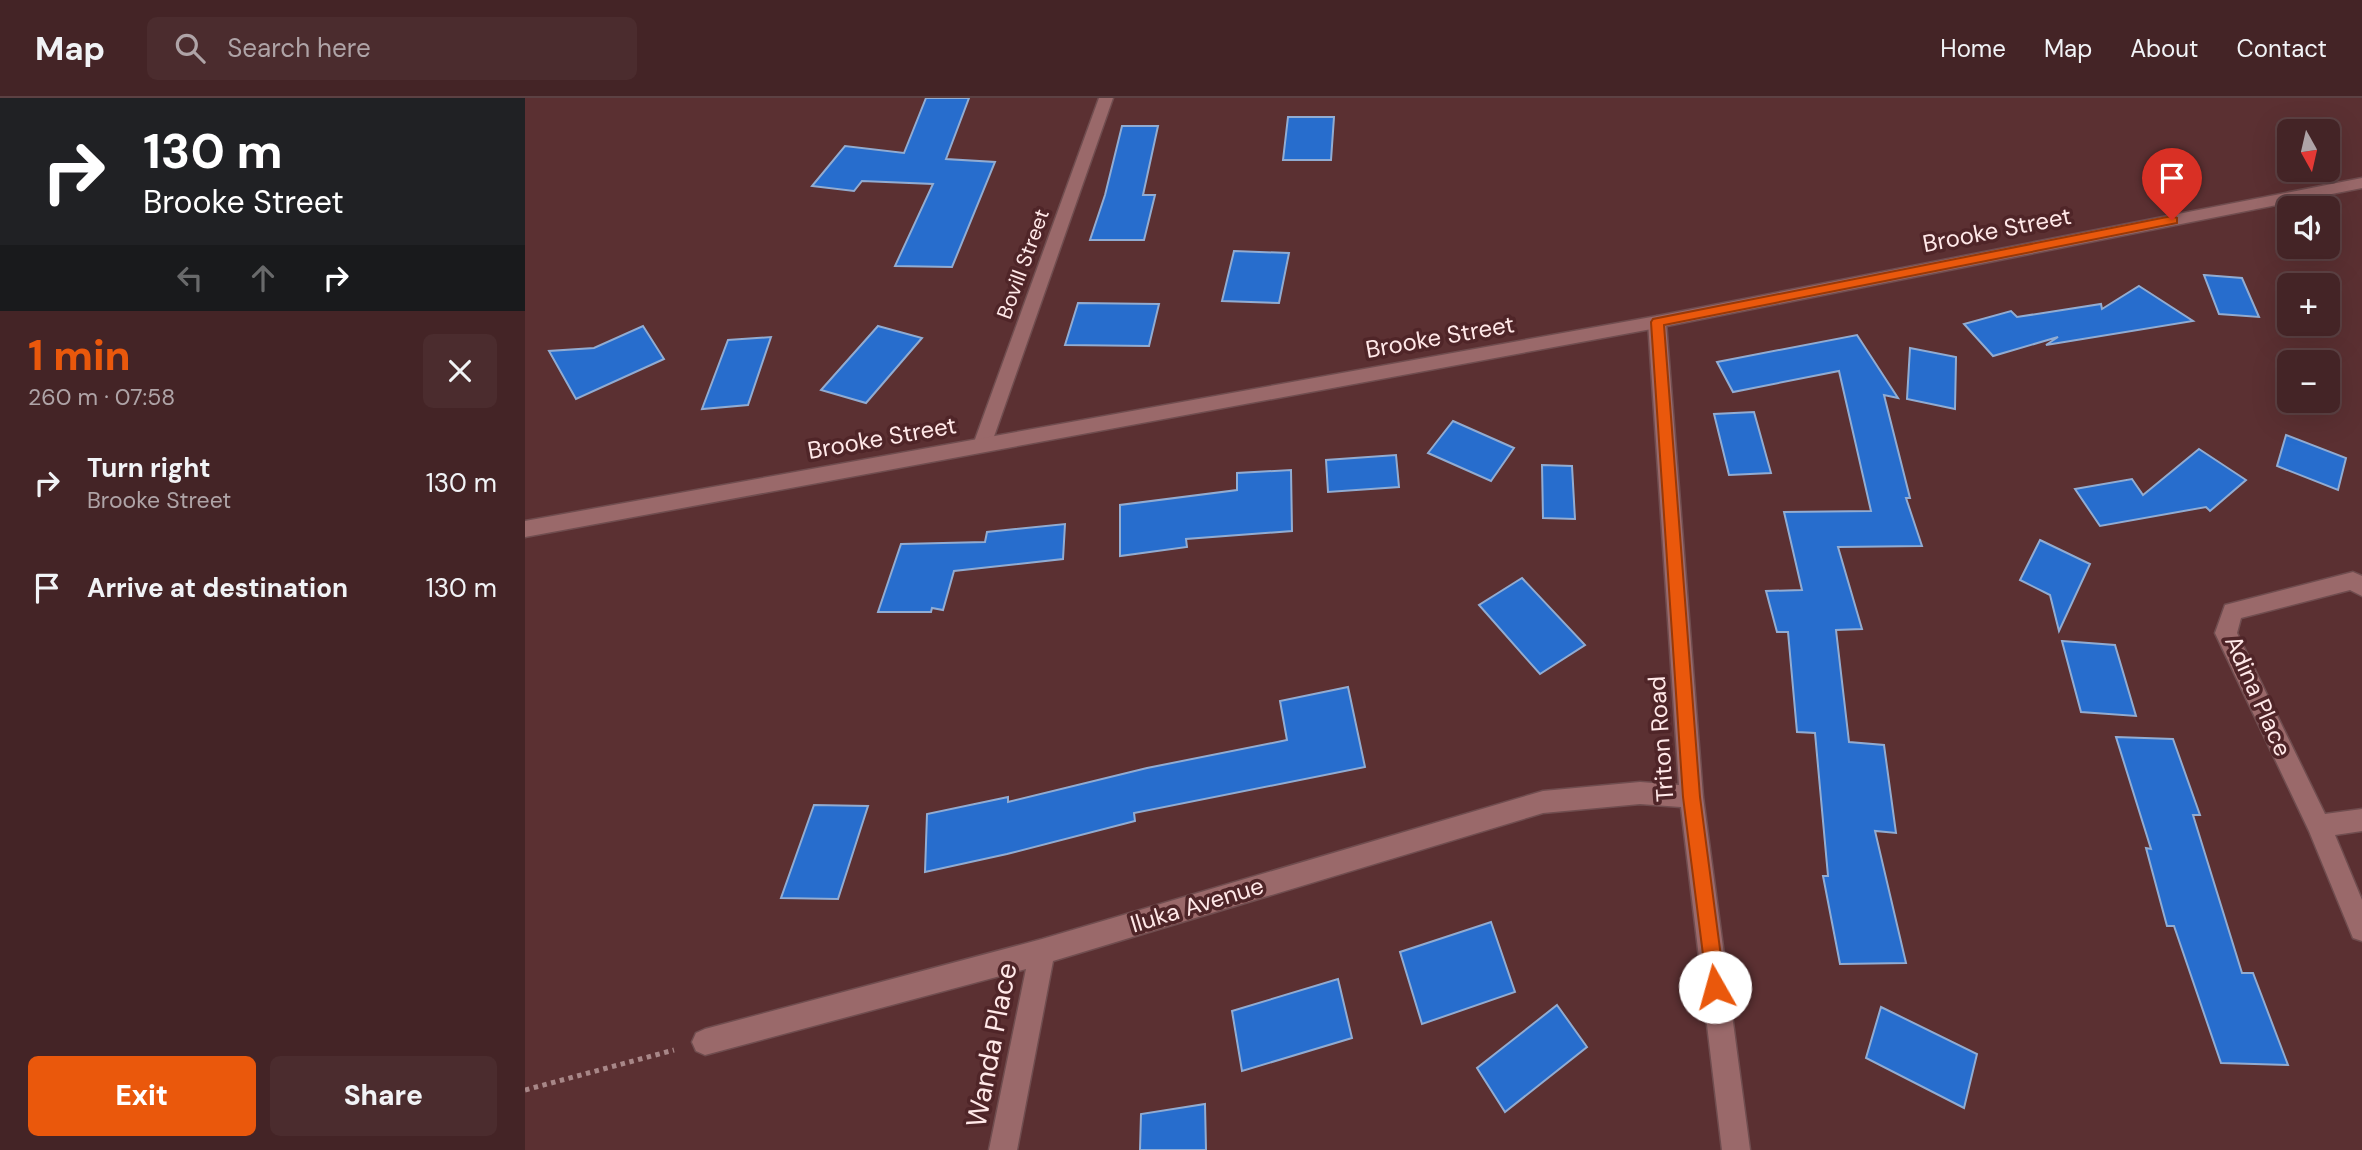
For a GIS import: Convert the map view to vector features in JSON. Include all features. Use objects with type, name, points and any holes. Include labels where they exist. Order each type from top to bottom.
[{"type":"street","name":"Bovill Street","points":[[982,445],[1107,98]]},
{"type":"street","name":"Brooke Street","points":[[525,529],[1657,322],[2362,183]]},
{"type":"street","name":"Triton Road","points":[[1657,322],[1691,797],[1736,1150]]},
{"type":"street","name":"Adina Place","points":[[2362,587],[2353,581],[2232,611],[2226,633],[2319,827],[2362,929]]},
{"type":"street","name":"Iluka Avenue","points":[[705,1042],[1042,952],[1543,802],[1640,793],[1691,797]]},
{"type":"street","points":[[2319,827],[2362,820]]},
{"type":"street","name":"Wanda Place","points":[[1003,1150],[1042,952]]},
{"type":"path","points":[[525,1090],[705,1042]]},
{"type":"building","points":[[926,98],[969,98],[946,159],[995,162],[952,267],[895,266],[933,184],[862,181],[854,191],[812,186],[845,146],[904,153]]},
{"type":"building","points":[[1288,117],[1334,117],[1331,160],[1283,160]]},
{"type":"building","points":[[1122,126],[1158,126],[1143,195],[1155,195],[1144,240],[1090,240],[1105,195]]},
{"type":"building","points":[[1234,251],[1289,253],[1279,303],[1222,301]]},
{"type":"building","points":[[2204,275],[2242,278],[2259,317],[2219,314]]},
{"type":"building","points":[[2139,286],[2193,321],[2046,345],[2058,337],[1993,356],[1964,324],[2011,311],[2017,317],[2101,304],[2102,309]]},
{"type":"building","points":[[1078,303],[1159,304],[1149,346],[1065,345]]},
{"type":"building","points":[[643,326],[664,359],[576,399],[549,351],[594,348]]},
{"type":"building","points":[[878,326],[922,338],[866,403],[821,390]]},
{"type":"building","points":[[1857,335],[1898,398],[1884,395],[1910,498],[1906,498],[1922,546],[1838,547],[1862,629],[1836,630],[1849,742],[1884,745],[1896,833],[1875,831],[1906,963],[1840,964],[1823,876],[1828,876],[1815,733],[1797,732],[1788,632],[1777,632],[1766,591],[1802,590],[1784,512],[1871,511],[1839,371],[1733,392],[1717,362]]},
{"type":"building","points":[[771,337],[748,405],[702,409],[728,340]]},
{"type":"building","points":[[1910,348],[1956,357],[1955,409],[1907,399]]},
{"type":"building","points":[[1754,412],[1771,473],[1729,475],[1714,414]]},
{"type":"building","points":[[1453,421],[1514,448],[1491,481],[1428,453]]},
{"type":"building","points":[[2286,435],[2346,458],[2338,490],[2277,466]]},
{"type":"building","points":[[2199,449],[2246,480],[2210,511],[2206,507],[2100,526],[2075,489],[2132,479],[2143,495]]},
{"type":"building","points":[[1396,455],[1399,487],[1328,492],[1326,460]]},
{"type":"building","points":[[1542,465],[1572,466],[1575,519],[1543,518]]},
{"type":"building","points":[[1291,470],[1292,531],[1186,539],[1187,547],[1120,556],[1120,505],[1237,490],[1237,473]]},
{"type":"building","points":[[1065,524],[1063,559],[954,571],[943,610],[932,608],[931,612],[878,612],[901,544],[985,542],[987,532]]},
{"type":"building","points":[[2040,540],[2090,564],[2059,631],[2050,595],[2020,580]]},
{"type":"building","points":[[1522,578],[1585,645],[1540,674],[1479,605]]},
{"type":"building","points":[[2062,641],[2115,645],[2136,716],[2081,712]]},
{"type":"building","points":[[1348,687],[1365,767],[1134,813],[1135,821],[925,872],[927,814],[1008,797],[1008,802],[1147,768],[1287,740],[1280,701]]},
{"type":"building","points":[[2116,737],[2173,739],[2200,815],[2193,815],[2242,973],[2253,973],[2288,1065],[2221,1063],[2174,926],[2167,926],[2146,848],[2151,849]]},
{"type":"building","points":[[814,805],[868,806],[838,899],[781,898]]},
{"type":"building","points":[[1491,922],[1515,992],[1422,1024],[1400,952]]},
{"type":"building","points":[[1338,979],[1352,1038],[1242,1071],[1232,1011]]},
{"type":"building","points":[[1557,1005],[1587,1047],[1505,1112],[1477,1068]]},
{"type":"building","points":[[1881,1007],[1977,1054],[1964,1108],[1866,1058]]},
{"type":"building","points":[[1205,1104],[1206,1150],[1140,1150],[1141,1114]]},
{"type":"route","points":[[1715,987],[1691,797],[1657,322],[2172,220]]}]
